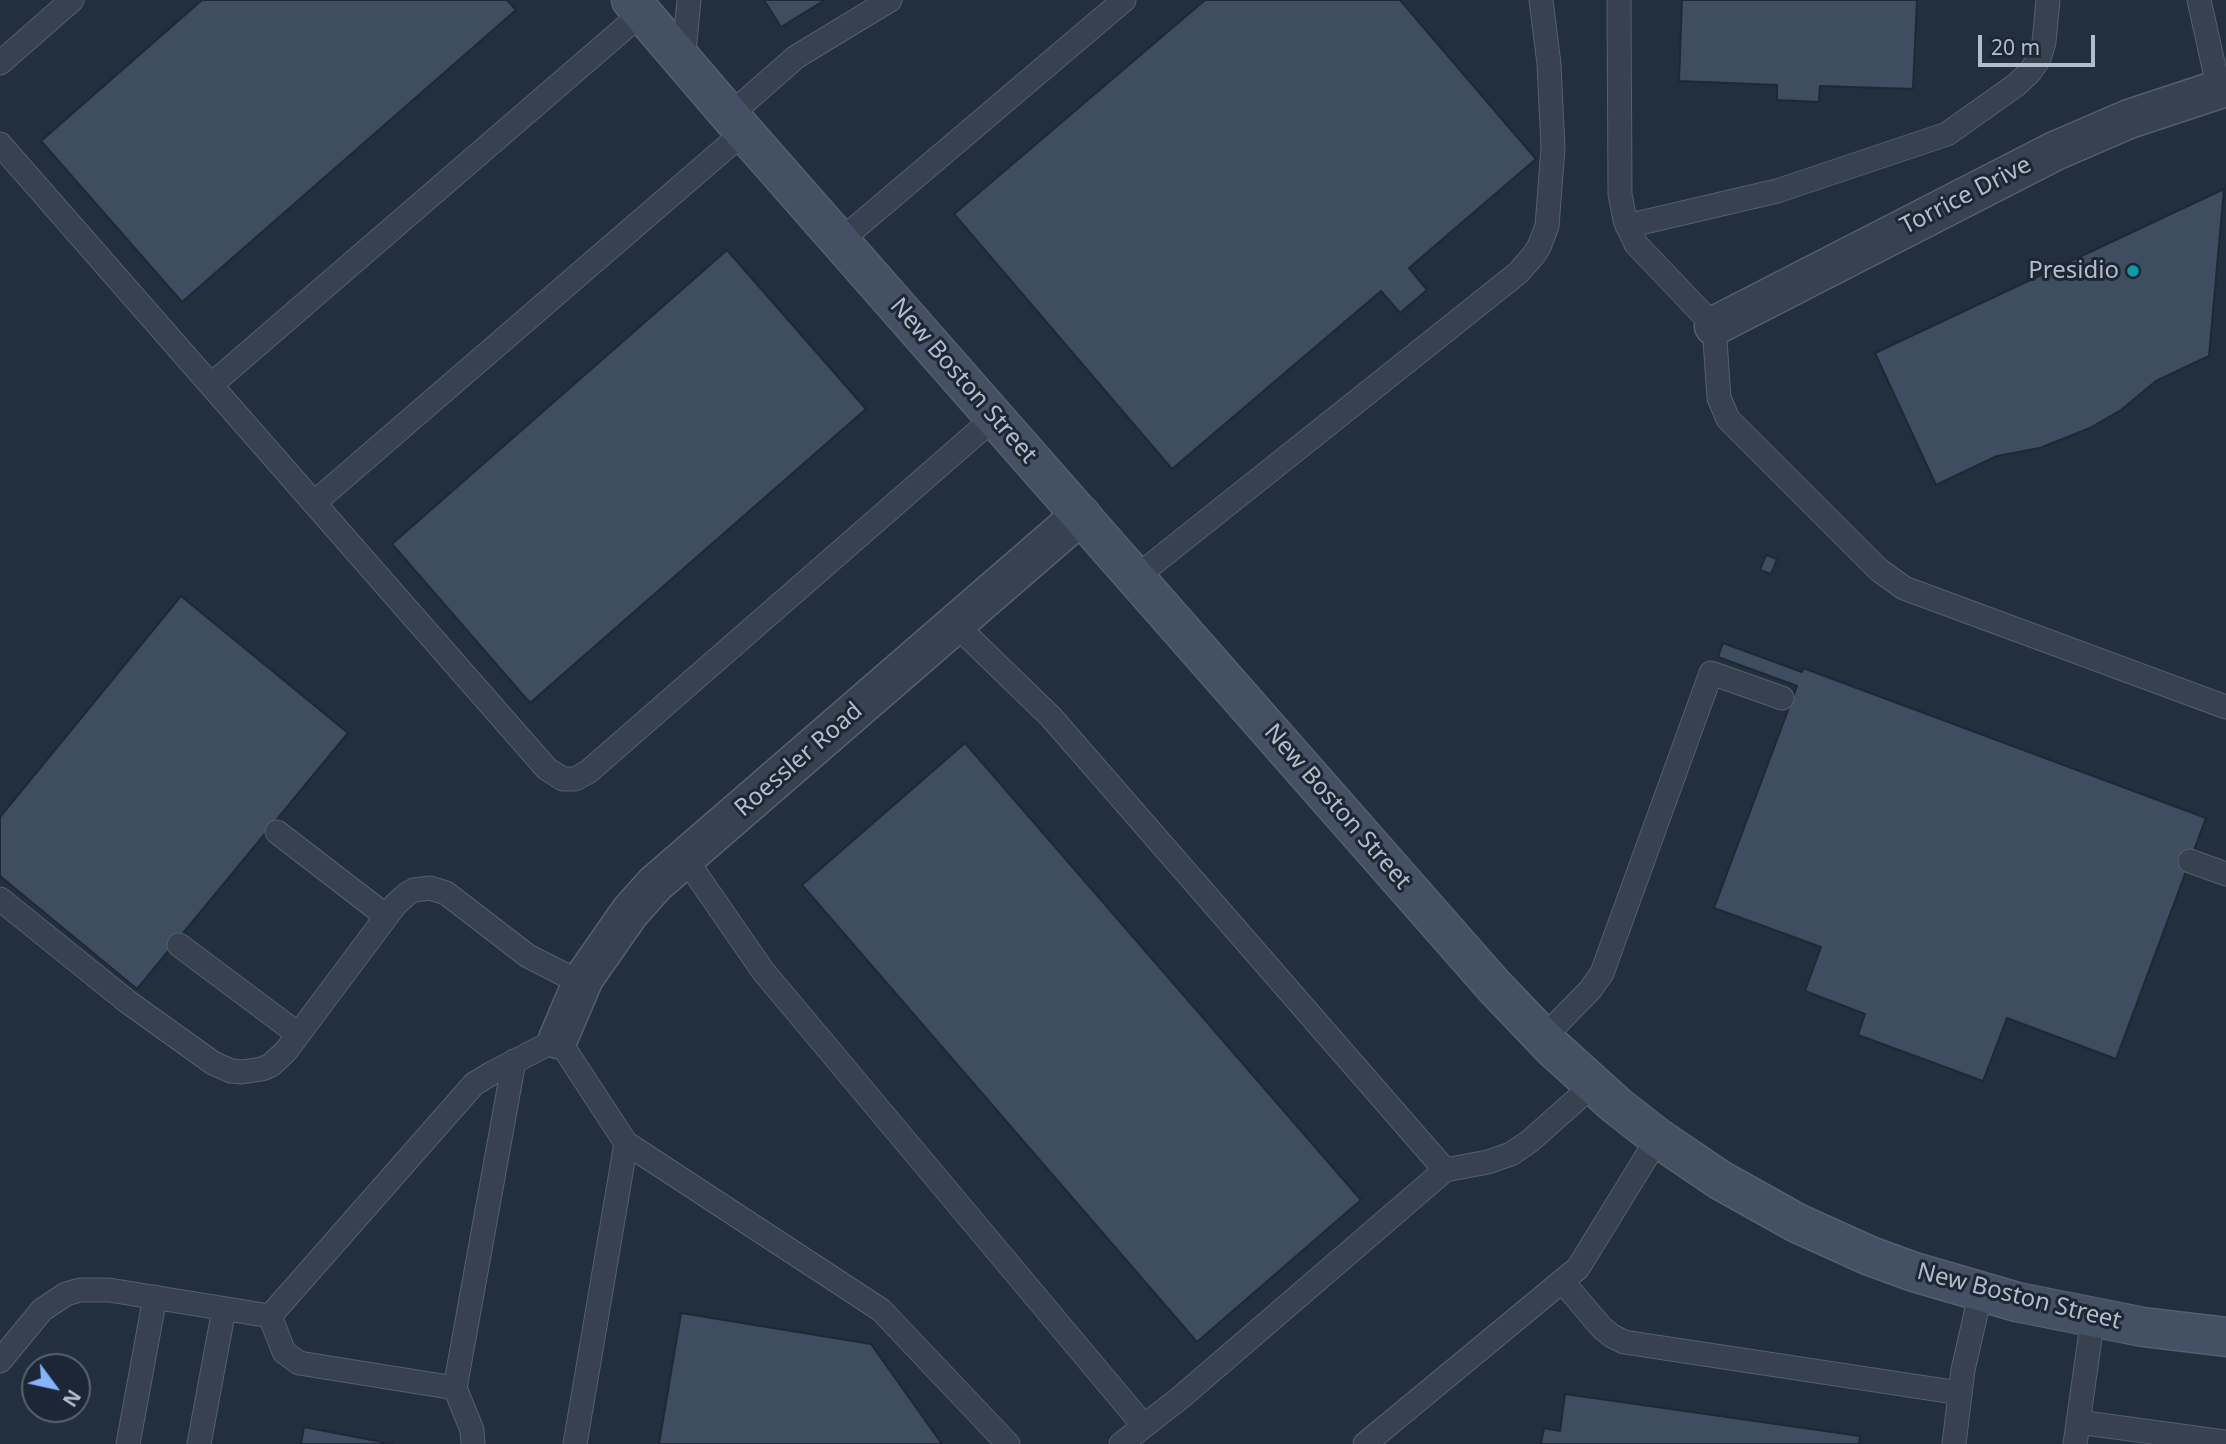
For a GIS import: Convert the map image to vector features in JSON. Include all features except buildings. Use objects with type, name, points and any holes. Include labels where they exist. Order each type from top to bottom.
[{"type":"main road","name":"New Boston Street","points":[[636,7],[1493,985],[1543,1038],[1593,1085],[1658,1138],[1720,1180],[1797,1223],[1870,1256],[1914,1272],[2017,1301],[2143,1327],[2226,1337]]},
{"type":"street","name":"Torrice Drive","points":[[1714,326],[2055,151],[2129,119],[2223,89]]},
{"type":"street","name":"Roessler Road","points":[[558,1038],[581,983],[629,912],[655,884],[1081,515]]},
{"type":"lane","points":[[0,63],[72,0]]},
{"type":"lane","points":[[683,62],[689,0]]},
{"type":"lane","points":[[314,503],[737,124],[796,57],[890,0]]},
{"type":"lane","points":[[840,241],[1124,0]]},
{"type":"lane","points":[[1135,578],[1518,273],[1533,257],[1547,226],[1553,148],[1549,64],[1541,0]]},
{"type":"lane","points":[[1619,0],[1620,194],[1627,226],[1636,244],[1714,326],[1719,398],[1728,419],[1886,576],[1904,587],[2226,707]]},
{"type":"lane","points":[[1627,226],[1777,191],[1947,134],[2029,73],[2039,58],[2044,42],[2048,0]]},
{"type":"lane","points":[[2199,0],[2223,89]]},
{"type":"lane","points":[[211,386],[636,7]]},
{"type":"lane","points":[[0,144],[547,769],[559,777],[575,779],[588,772],[995,417]]},
{"type":"lane","points":[[955,624],[1051,717],[1445,1170]]},
{"type":"lane","points":[[1543,1038],[1590,990],[1602,973],[1711,673],[1782,698]]},
{"type":"lane","points":[[277,832],[386,916]]},
{"type":"lane","points":[[685,858],[763,971],[1144,1426]]},
{"type":"lane","points":[[2190,861],[2226,874]]},
{"type":"lane","points":[[0,899],[128,1002],[222,1068],[242,1072],[262,1069],[279,1059],[386,916],[407,894],[422,889],[438,890],[453,897],[528,956],[581,983]]},
{"type":"lane","points":[[179,945],[298,1034]]},
{"type":"lane","points":[[270,1317],[467,1091],[483,1078],[558,1038],[626,1143],[881,1310],[1008,1444]]},
{"type":"lane","points":[[473,1444],[472,1430],[455,1388],[514,1061]]},
{"type":"lane","points":[[1121,1444],[1180,1398],[1445,1170],[1488,1162],[1511,1154],[1530,1141],[1593,1085]]},
{"type":"lane","points":[[1365,1444],[1577,1268],[1658,1138]]},
{"type":"lane","points":[[575,1444],[626,1143]]},
{"type":"lane","points":[[1562,1281],[1602,1328],[1624,1342],[1960,1393]]},
{"type":"lane","points":[[0,1361],[42,1310],[66,1294],[95,1289],[270,1317]]},
{"type":"lane","points":[[1954,1444],[1963,1370],[1981,1292]]},
{"type":"lane","points":[[128,1444],[155,1297]]},
{"type":"lane","points":[[199,1444],[224,1309]]},
{"type":"lane","points":[[270,1317],[284,1352],[299,1363],[455,1388]]},
{"type":"lane","points":[[2093,1317],[2076,1433],[2226,1443]]},
{"type":"place","name":"Presidio","points":[[2133,271]]}]
